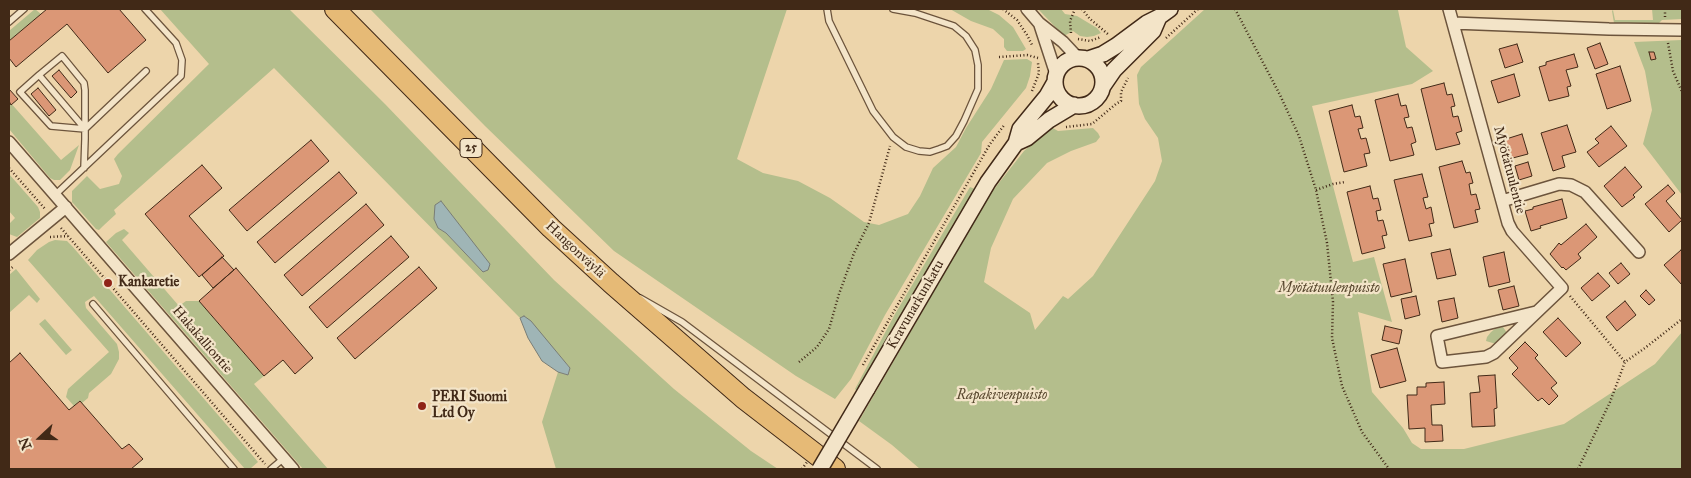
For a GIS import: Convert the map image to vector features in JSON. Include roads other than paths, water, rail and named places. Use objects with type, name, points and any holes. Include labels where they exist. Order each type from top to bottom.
[{"type":"highway","name":"Hangonväylä","points":[[336,9],[551,228],[742,398],[835,469]]},
{"type":"street","points":[[1027,9],[1039,24],[1082,58],[1096,64],[1103,78],[1103,86]]},
{"type":"street","name":"Myötätuulentie","points":[[1449,9],[1508,223],[1512,231],[1562,288],[1536,312]]},
{"type":"street","points":[[1039,24],[1055,78],[1056,90],[1066,102],[1081,106],[1094,101],[1114,70],[1153,31],[1164,13]]},
{"type":"street","points":[[1055,78],[1064,62],[1103,54],[1147,22],[1164,13]]},
{"type":"street","points":[[1453,23],[1665,31],[1682,30]]},
{"type":"street","name":"Kravunarkunkatu","points":[[820,469],[988,182],[1016,143],[1020,129],[1047,96],[1055,78]]},
{"type":"street","name":"Kravunarkunkatu","points":[[1016,143],[1027,138],[1049,120],[1074,105]]},
{"type":"street","name":"Hakakalliontie","points":[[9,142],[292,469]]},
{"type":"street","points":[[1502,200],[1559,184],[1571,185],[1585,192],[1639,252]]},
{"type":"street","points":[[10,252],[66,207]]},
{"type":"street","points":[[1536,312],[1494,353],[1486,357],[1442,362],[1437,336],[1536,312]]},
{"type":"lane","points":[[9,22],[24,9]]},
{"type":"lane","points":[[55,195],[181,76],[182,60],[176,43],[145,9]]},
{"type":"lane","points":[[827,9],[829,22],[873,111],[893,137],[906,147],[930,152],[947,146],[956,136],[964,121],[978,89],[978,65],[975,50],[966,36],[954,26],[915,12],[893,9]]},
{"type":"lane","points":[[84,168],[85,129],[84,83],[62,56],[20,92],[50,126],[85,129],[146,70]]},
{"type":"lane","points":[[39,75],[85,129]]},
{"type":"lane","points":[[611,283],[648,301],[682,322],[877,469]]},
{"type":"lane","points":[[93,304],[234,469]]},
{"type":"lane","points":[[270,469],[284,458]]},
{"type":"place","name":"Kankaretie","points":[[108,283]]},
{"type":"place","name":"PERI Suomi Ltd Oy","points":[[422,406]]},
{"type":"park label","name":"Myötätuulenpuisto","points":[[1329,289]]},
{"type":"park label","name":"Rapakivenpuisto","points":[[1002,396]]}]
